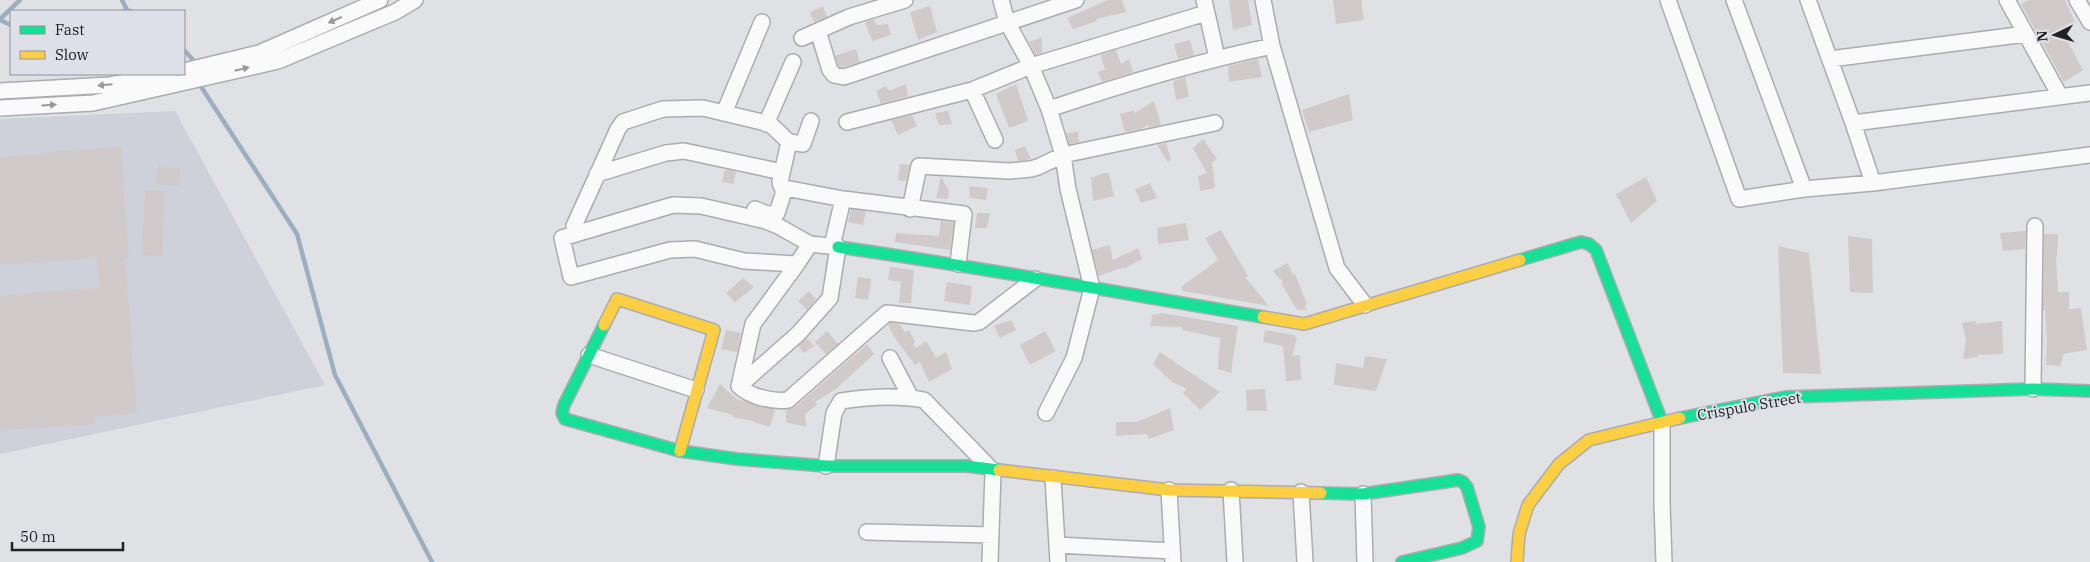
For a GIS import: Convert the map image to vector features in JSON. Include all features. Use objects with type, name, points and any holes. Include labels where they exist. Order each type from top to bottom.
[{"type":"street","points":[[185,71],[260,53],[380,0]]},
{"type":"street","points":[[0,108],[93,103],[278,61],[396,12],[415,0]]},
{"type":"street","points":[[802,38],[849,17],[905,0]]},
{"type":"street","points":[[1001,0],[1007,22],[1031,66],[1049,109],[1063,155],[1068,189],[1092,288],[1074,358],[1046,412]]},
{"type":"street","points":[[818,31],[830,70],[838,78],[1076,0]]},
{"type":"street","points":[[1263,0],[1272,46],[1337,268],[1365,305]]},
{"type":"street","points":[[1668,0],[1739,199],[1804,189],[1873,184],[2090,155]]},
{"type":"street","points":[[1734,0],[1804,189]]},
{"type":"street","points":[[1808,0],[1873,184]]},
{"type":"street","points":[[2007,0],[2060,96]]},
{"type":"street","points":[[2077,0],[2090,22]]},
{"type":"street","points":[[847,122],[972,90],[1031,66],[1205,6],[1217,58]]},
{"type":"street","points":[[724,113],[762,22]]},
{"type":"street","points":[[1830,59],[2026,34]]},
{"type":"street","points":[[1049,109],[1126,83],[1217,58],[1272,46]]},
{"type":"street","points":[[766,124],[793,62]]},
{"type":"street","points":[[0,91],[110,85],[165,75]]},
{"type":"street","points":[[972,90],[995,140]]},
{"type":"street","points":[[1853,123],[2090,93]]},
{"type":"street","points":[[785,188],[777,212],[767,214],[748,207],[672,197],[574,226],[618,129],[623,122],[663,109],[703,108],[770,124],[789,142],[804,144],[811,121]]},
{"type":"street","points":[[910,209],[919,166],[1009,171],[1038,167],[1063,155],[1215,123]]},
{"type":"street","points":[[789,142],[780,182],[781,186],[785,188],[910,209],[964,214],[958,264]]},
{"type":"street","points":[[597,174],[666,152],[684,151],[782,172]]},
{"type":"street","points":[[740,386],[798,334],[830,298],[835,247],[843,199]]},
{"type":"street","points":[[798,264],[744,261],[695,249],[670,250],[571,277],[562,238],[673,205],[701,206],[766,221],[810,244],[958,264],[1035,279],[1304,324],[1581,242],[1589,244],[1596,250],[1662,422],[1664,562]]},
{"type":"street","points":[[2033,389],[2035,226]]},
{"type":"street","points":[[740,386],[753,324],[798,264],[810,244]]},
{"type":"street","points":[[740,386],[746,393],[779,401],[788,400],[887,314],[979,322],[1035,279]]},
{"type":"street","points":[[680,452],[714,330],[617,299],[564,406],[562,412],[565,419],[680,452],[737,459],[826,466],[966,466],[993,471],[1169,490],[1363,494],[1458,480],[1463,482],[1467,487],[1479,528],[1476,541],[1462,548],[1402,562]]},
{"type":"street","points":[[588,356],[696,390]]},
{"type":"street","points":[[890,358],[911,398]]},
{"type":"street","name":"Crispulo Street","points":[[1517,562],[1519,534],[1528,505],[1559,464],[1589,440],[1662,422],[1786,397],[2033,389],[2090,391]]},
{"type":"street","points":[[826,466],[834,413],[841,401],[858,398],[911,398],[924,400],[993,471],[990,562]]},
{"type":"street","points":[[1053,478],[1058,562]]},
{"type":"street","points":[[1057,545],[1172,557],[1169,490]]},
{"type":"street","points":[[1231,490],[1235,562]]},
{"type":"street","points":[[1301,492],[1305,562]]},
{"type":"street","points":[[1363,494],[1365,562]]},
{"type":"street","points":[[867,532],[991,535]]},
{"type":"shaded area","points":[[175,111],[325,385],[0,454],[0,119]]},
{"type":"building","points":[[1108,0],[1122,0],[1126,12],[1096,19],[1097,21],[1073,29],[1067,18]]},
{"type":"building","points":[[1229,0],[1248,0],[1252,25],[1233,30]]},
{"type":"building","points":[[1333,0],[1361,0],[1364,20],[1336,24]]},
{"type":"building","points":[[2028,0],[2065,0],[2075,22],[2061,29],[2083,70],[2064,82],[2021,4]]},
{"type":"building","points":[[823,6],[827,17],[814,22],[810,12]]},
{"type":"building","points":[[930,6],[937,32],[918,40],[910,12]]},
{"type":"building","points":[[873,19],[877,25],[888,24],[891,35],[872,41],[865,22]]},
{"type":"building","points":[[1042,37],[1042,53],[1036,55],[1029,42]]},
{"type":"building","points":[[1190,40],[1194,55],[1178,59],[1174,44]]},
{"type":"building","points":[[856,49],[860,62],[843,67],[839,66],[835,56]]},
{"type":"building","points":[[1116,50],[1121,64],[1129,59],[1133,72],[1102,82],[1098,72],[1105,70],[1101,55]]},
{"type":"building","points":[[1258,59],[1262,77],[1229,82],[1228,66]]},
{"type":"building","points":[[1185,77],[1189,97],[1176,100],[1173,81]]},
{"type":"building","points":[[906,84],[908,96],[881,104],[876,91],[886,86],[889,91]]},
{"type":"building","points":[[1016,84],[1028,121],[1009,128],[996,94]]},
{"type":"building","points":[[1349,94],[1353,120],[1309,132],[1302,110]]},
{"type":"building","points":[[1154,101],[1161,125],[1149,127],[1148,125],[1141,129],[1125,132],[1120,114],[1134,110],[1135,113]]},
{"type":"building","points":[[948,111],[952,124],[939,125],[935,113]]},
{"type":"building","points":[[912,115],[917,126],[898,135],[891,120]]},
{"type":"building","points":[[1078,132],[1079,142],[1069,144],[1066,133]]},
{"type":"building","points":[[1203,139],[1217,159],[1212,162],[1215,188],[1200,191],[1198,176],[1207,173],[1193,148]]},
{"type":"building","points":[[1166,143],[1171,160],[1168,162],[1157,145]]},
{"type":"building","points":[[1025,146],[1031,159],[1018,161],[1015,150]]},
{"type":"building","points":[[121,147],[129,258],[125,258],[137,413],[94,417],[94,425],[0,430],[0,295],[99,288],[97,258],[0,265],[0,157],[49,154],[49,151]]},
{"type":"building","points":[[900,164],[910,165],[906,181],[898,180]]},
{"type":"building","points":[[158,165],[181,168],[179,186],[156,184]]},
{"type":"building","points":[[725,169],[736,172],[733,184],[722,182]]},
{"type":"building","points":[[1109,173],[1114,196],[1093,201],[1091,178]]},
{"type":"building","points":[[941,177],[949,191],[948,199],[936,198]]},
{"type":"building","points":[[1646,177],[1657,201],[1631,223],[1616,194]]},
{"type":"building","points":[[1150,183],[1157,198],[1141,203],[1135,189]]},
{"type":"building","points":[[969,186],[988,188],[986,200],[970,198]]},
{"type":"building","points":[[145,190],[165,191],[162,256],[142,255]]},
{"type":"building","points":[[851,209],[866,211],[863,225],[848,222]]},
{"type":"building","points":[[977,213],[990,213],[987,228],[975,228]]},
{"type":"building","points":[[941,221],[954,222],[950,250],[895,242],[896,233],[939,236]]},
{"type":"building","points":[[1186,223],[1189,240],[1158,244],[1157,228]]},
{"type":"building","points":[[1221,230],[1248,276],[1245,277],[1269,306],[1183,291],[1181,287],[1218,260],[1205,238]]},
{"type":"building","points":[[2026,231],[2025,249],[2003,251],[2000,233]]},
{"type":"building","points":[[2044,234],[2058,234],[2056,256],[2058,292],[2069,292],[2069,309],[2081,308],[2087,350],[2063,354],[2061,366],[2046,365],[2047,340],[2045,310],[2043,310]]},
{"type":"building","points":[[1848,236],[1872,239],[1873,293],[1850,292]]},
{"type":"building","points":[[1110,245],[1113,260],[1138,248],[1142,259],[1124,269],[1124,267],[1099,276],[1092,250]]},
{"type":"building","points":[[1778,246],[1809,253],[1821,374],[1783,373]]},
{"type":"building","points":[[1288,263],[1293,275],[1295,274],[1307,304],[1305,306],[1307,310],[1297,310],[1281,283],[1283,282],[1273,271]]},
{"type":"building","points":[[890,267],[914,270],[911,303],[899,303],[901,282],[888,280]]},
{"type":"building","points":[[858,277],[871,279],[868,300],[855,298]]},
{"type":"building","points":[[743,278],[754,287],[735,302],[726,293]]},
{"type":"building","points":[[947,282],[972,286],[970,305],[944,301]]},
{"type":"building","points":[[809,291],[816,299],[807,310],[798,301]]},
{"type":"building","points":[[1162,313],[1238,326],[1231,373],[1218,369],[1220,338],[1182,330],[1182,327],[1150,326],[1152,315]]},
{"type":"building","points":[[1011,320],[1016,330],[1000,338],[994,326]]},
{"type":"building","points":[[1976,321],[1976,324],[2002,321],[2003,354],[1978,355],[1978,357],[1963,359],[1966,340],[1962,323]]},
{"type":"building","points":[[890,323],[899,324],[905,332],[909,330],[916,348],[926,341],[936,358],[946,352],[952,369],[929,382],[920,362],[915,365],[895,338],[888,325]]},
{"type":"building","points":[[726,330],[741,333],[737,352],[721,349]]},
{"type":"building","points":[[1265,330],[1294,335],[1297,338],[1292,356],[1300,355],[1301,380],[1286,381],[1283,346],[1263,342]]},
{"type":"building","points":[[827,331],[838,344],[826,354],[815,342]]},
{"type":"building","points":[[1045,331],[1056,351],[1030,365],[1020,345]]},
{"type":"building","points":[[807,338],[814,346],[804,353],[798,346]]},
{"type":"building","points":[[867,344],[874,354],[836,389],[815,402],[817,405],[805,414],[806,427],[786,422],[786,410],[795,407]]},
{"type":"building","points":[[1160,352],[1220,392],[1200,410],[1183,393],[1187,389],[1172,382],[1153,364]]},
{"type":"building","points":[[1365,356],[1387,359],[1376,391],[1334,385],[1336,363],[1363,368]]},
{"type":"building","points":[[720,384],[737,399],[775,410],[770,427],[707,408]]},
{"type":"building","points":[[1265,389],[1267,411],[1247,411],[1246,390]]},
{"type":"building","points":[[1170,408],[1174,430],[1149,439],[1147,434],[1116,436],[1116,422],[1137,422]]},
{"type":"waterway","points":[[0,19],[20,0]]},
{"type":"waterway","points":[[122,0],[127,10]]},
{"type":"waterway","points":[[0,20],[10,25]]},
{"type":"waterway","points":[[185,51],[195,62]]},
{"type":"waterway","points":[[200,85],[297,234],[335,375],[432,562]]},
{"type":"traffic: fast","points":[[1520,260],[1581,242],[1589,244],[1596,250],[1662,422]]},
{"type":"traffic: fast","points":[[838,247],[1263,317]]},
{"type":"traffic: fast","points":[[604,325],[564,405],[562,413],[565,419],[680,451],[737,459],[826,466],[966,466],[999,470]]},
{"type":"traffic: fast","points":[[1680,418],[1786,397],[2033,389],[2090,391]]},
{"type":"traffic: fast","points":[[1321,493],[1363,494],[1458,480],[1463,482],[1467,487],[1479,527],[1477,541],[1462,548],[1402,562]]},
{"type":"traffic: slow","points":[[1263,317],[1304,324],[1520,260]]},
{"type":"traffic: slow","points":[[604,325],[617,299],[714,330],[680,451]]},
{"type":"traffic: slow","points":[[1517,562],[1519,534],[1528,505],[1559,464],[1589,440],[1680,418]]},
{"type":"traffic: slow","points":[[999,470],[1169,490],[1321,493]]}]
